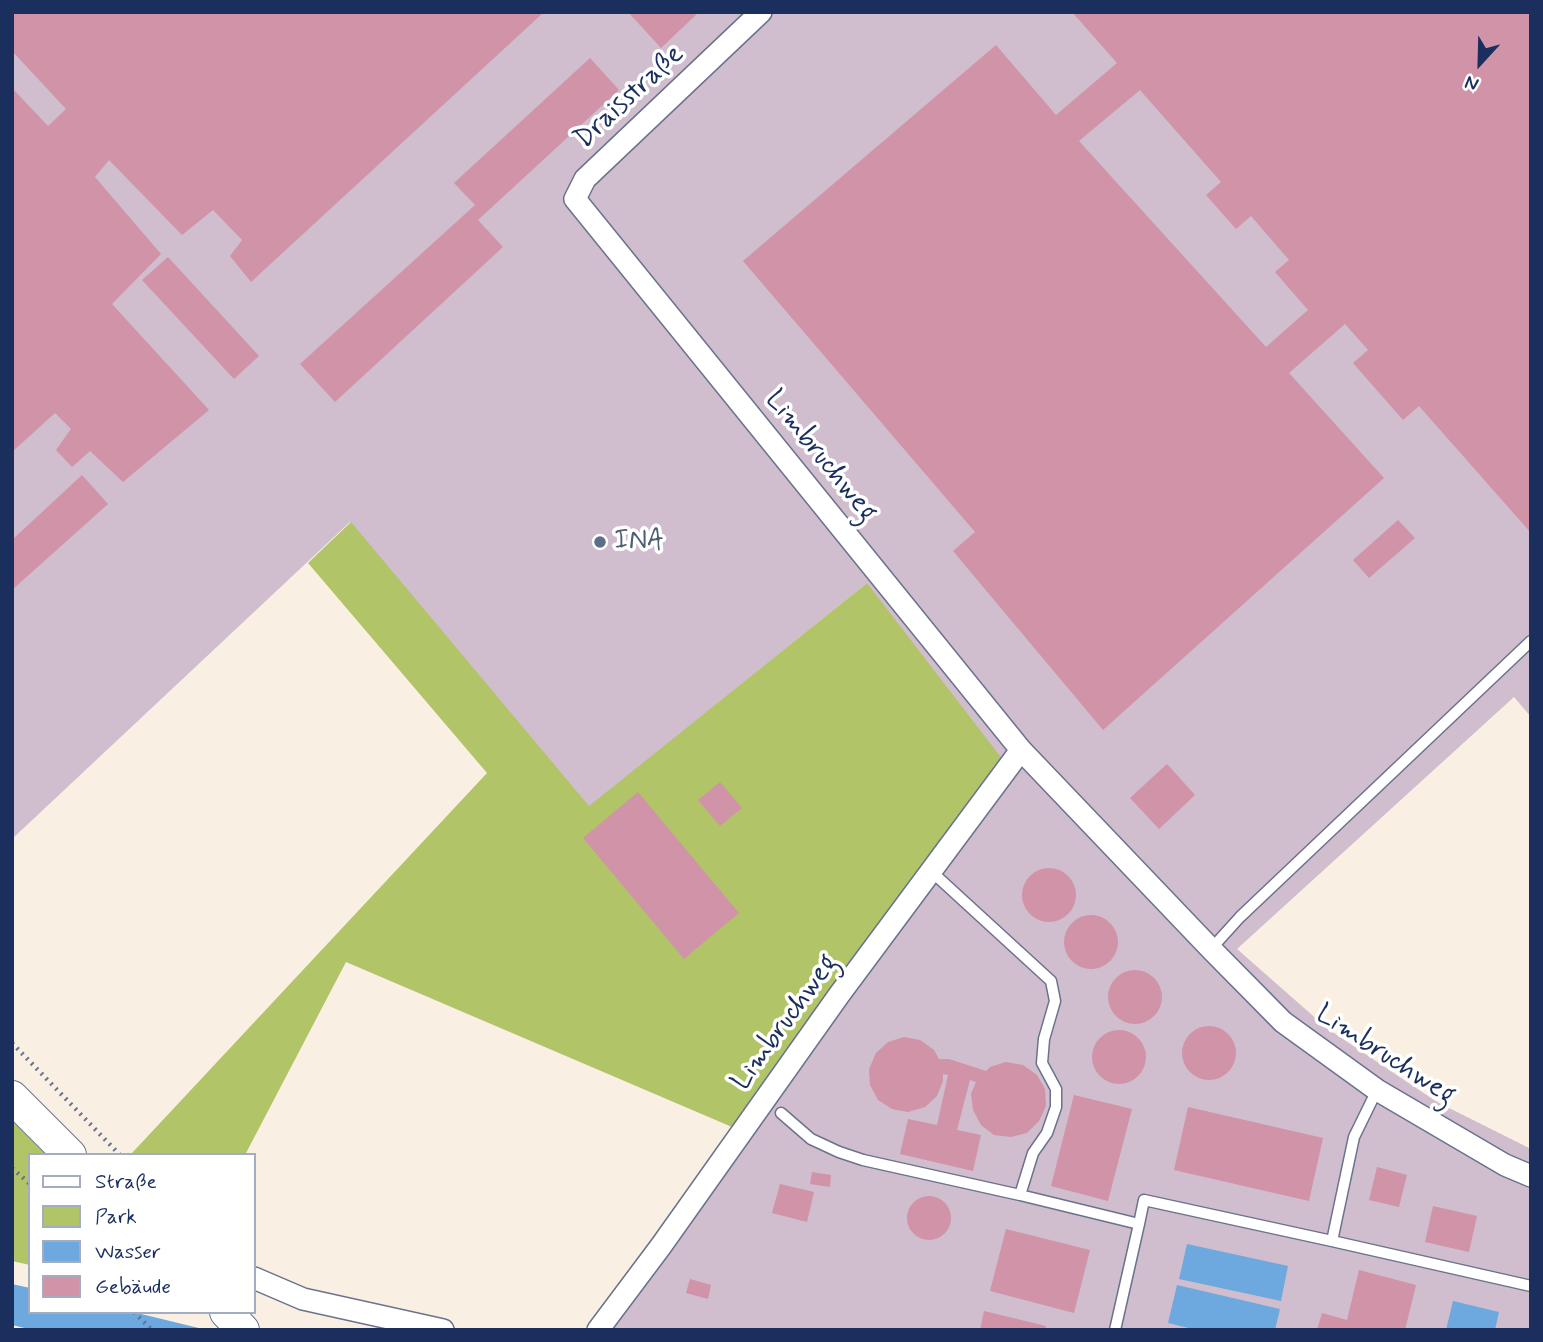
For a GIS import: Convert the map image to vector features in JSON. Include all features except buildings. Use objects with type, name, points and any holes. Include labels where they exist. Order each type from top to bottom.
[{"type":"main road","points":[[12,1097],[68,1153]]},
{"type":"main road","points":[[228,1314],[243,1330]]},
{"type":"street","name":"Draisstraße","points":[[575,199],[585,179],[761,12]]},
{"type":"street","name":"Limbruchweg","points":[[575,199],[1021,750],[1211,949],[1283,1022],[1377,1090],[1505,1165],[1531,1176]]},
{"type":"street","name":"Limbruchweg","points":[[598,1330],[662,1246],[839,995],[1021,750]]},
{"type":"street","points":[[256,1279],[303,1298],[443,1330]]},
{"type":"lane","points":[[1211,949],[1240,917],[1531,641]]},
{"type":"lane","points":[[932,872],[1051,981],[1055,1001],[1044,1039],[1042,1063],[1056,1089],[1056,1107],[1047,1133],[1033,1153],[1020,1195]]},
{"type":"lane","points":[[1332,1241],[1354,1137],[1377,1090]]},
{"type":"lane","points":[[782,1113],[811,1139],[863,1160],[1139,1224]]},
{"type":"lane","points":[[1115,1330],[1144,1200],[1531,1286]]},
{"type":"path","points":[[12,1043],[118,1153]]},
{"type":"path","points":[[12,1168],[28,1182]]},
{"type":"path","points":[[136,1314],[152,1330]]},
{"type":"shaded area","points":[[12,12],[1531,12],[1531,717],[1514,697],[1237,949],[1328,1029],[1437,1102],[1531,1149],[1531,1330],[585,1330],[757,1093],[867,583],[589,807],[350,522],[12,839]]},
{"type":"green space","points":[[351,522],[589,806],[867,583],[1003,760],[732,1127],[346,962],[246,1153],[132,1153],[487,773],[308,563]]},
{"type":"green space","points":[[12,1121],[44,1153],[28,1153],[28,1265],[12,1261]]},
{"type":"water","points":[[1187,1244],[1288,1266],[1281,1301],[1179,1279]]},
{"type":"water","points":[[12,1284],[28,1288],[28,1314],[141,1314],[207,1330],[33,1330],[12,1325]]},
{"type":"water","points":[[1177,1285],[1280,1309],[1275,1330],[1197,1330],[1168,1323]]},
{"type":"water","points":[[1453,1301],[1499,1312],[1495,1330],[1446,1330]]},
{"type":"place","name":"INA","points":[[600,542]]}]
